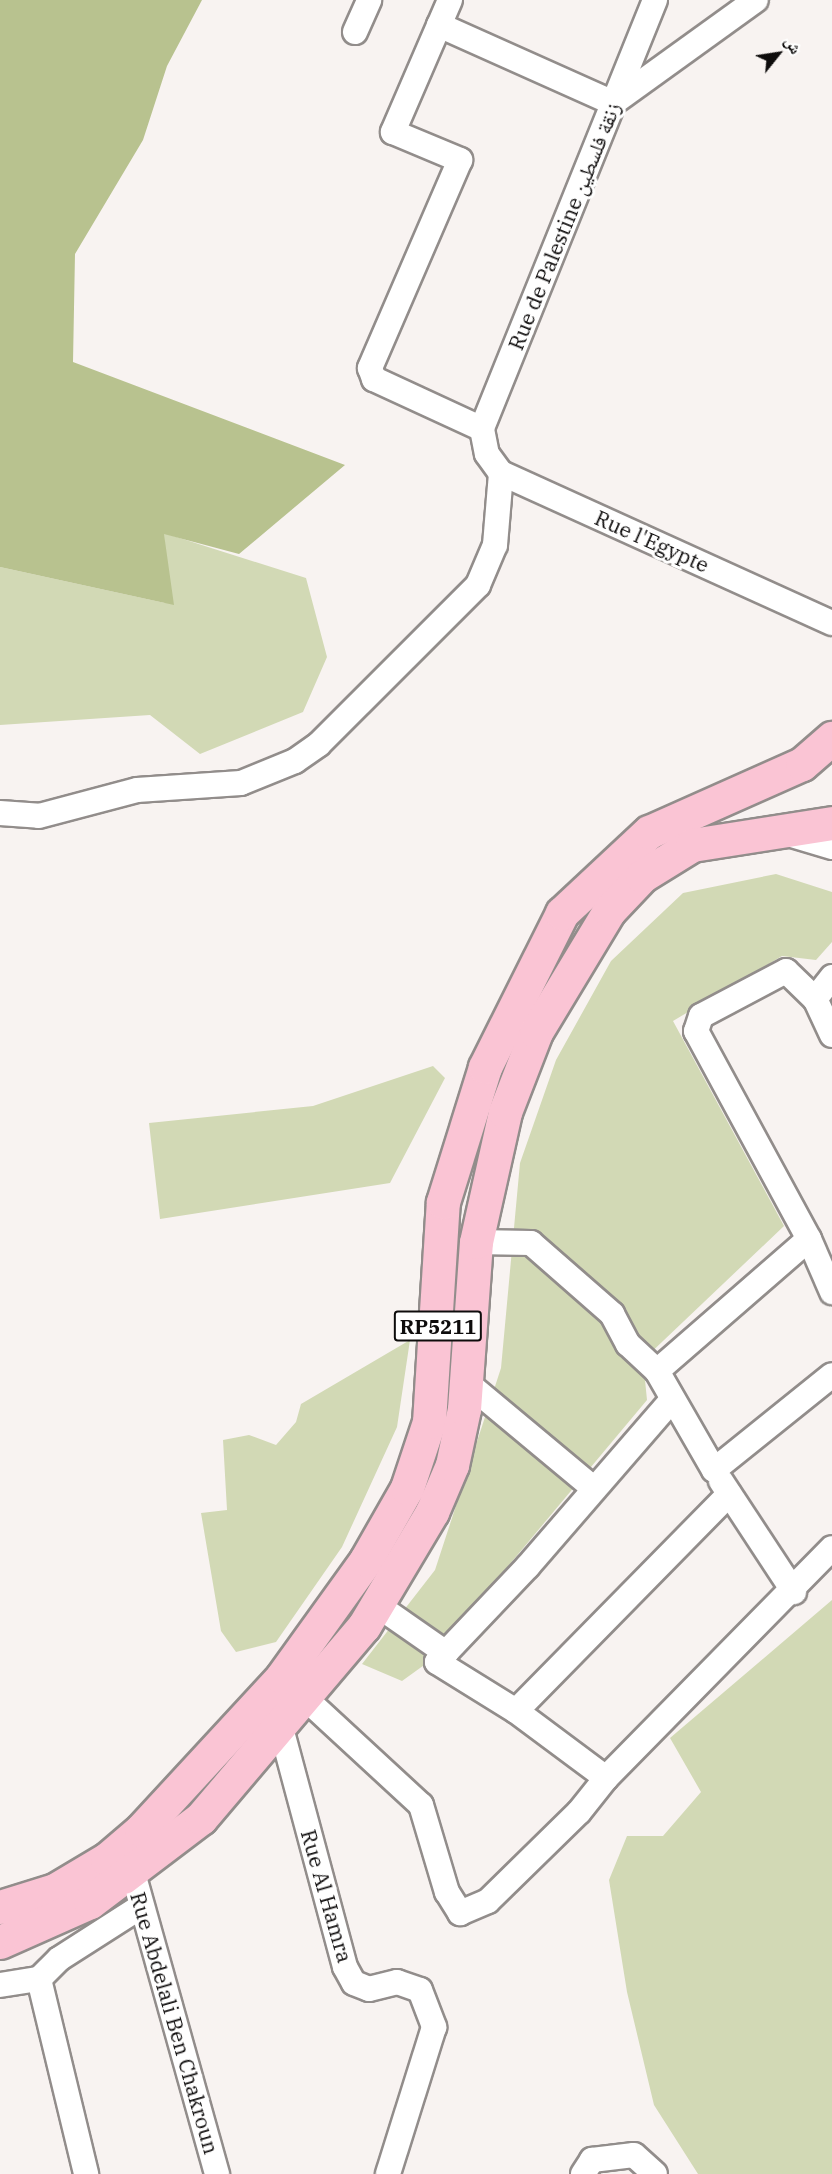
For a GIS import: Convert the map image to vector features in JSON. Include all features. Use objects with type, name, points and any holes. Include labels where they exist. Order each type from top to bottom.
[{"type":"main road","name":"RP5211","points":[[0,1942],[90,1902],[133,1873],[201,1818],[281,1728],[294,1688],[407,1488],[429,1422],[443,1202],[485,1067],[562,913],[649,832],[802,764],[832,738]]},
{"type":"main road","name":"RP5211","points":[[0,1907],[55,1890],[106,1859],[141,1830],[294,1688],[377,1605],[432,1512],[452,1464],[466,1382],[476,1242],[505,1112],[536,1032],[609,911],[648,871],[692,845],[784,833],[832,823]]},
{"type":"street","points":[[355,32],[369,0]]},
{"type":"street","points":[[450,0],[393,132],[460,160],[370,368],[374,379],[482,429]]},
{"type":"street","name":"Rue de Palestine زنقة فلسطين","points":[[482,429],[655,0]]},
{"type":"street","points":[[439,25],[613,103],[756,0]]},
{"type":"street","name":"Rue l'Egypte","points":[[482,429],[487,454],[501,473],[829,625]]},
{"type":"street","points":[[0,813],[39,816],[137,790],[241,783],[295,761],[319,744],[478,585],[495,545],[501,473]]},
{"type":"street","points":[[784,833],[832,847]]},
{"type":"street","points":[[832,1035],[815,999],[795,975],[779,972],[701,1016],[696,1031],[808,1239],[832,1292]]},
{"type":"street","points":[[815,999],[832,977]]},
{"type":"street","points":[[657,1371],[808,1239]]},
{"type":"street","points":[[476,1242],[531,1243],[612,1314],[628,1344],[657,1371],[671,1401],[794,1592]]},
{"type":"street","points":[[714,1470],[832,1375]]},
{"type":"street","points":[[466,1382],[593,1488]]},
{"type":"street","points":[[606,1778],[516,1711],[437,1662],[528,1566],[593,1488],[671,1401]]},
{"type":"street","points":[[516,1711],[729,1494]]},
{"type":"street","points":[[294,1688],[421,1805],[447,1892],[460,1913],[488,1901],[579,1812],[606,1778],[794,1592],[832,1548]]},
{"type":"street","points":[[377,1605],[446,1653]]},
{"type":"street","name":"Rue Al Hamra","points":[[281,1728],[345,1967],[354,1983],[369,1989],[397,1982],[420,1990],[434,2027],[388,2174]]},
{"type":"street","name":"Rue Abdelali Ben Chakroun","points":[[133,1873],[217,2174]]},
{"type":"street","points":[[0,1985],[39,1978],[59,1959],[142,1906]]},
{"type":"street","points":[[39,1978],[86,2174]]},
{"type":"street","points":[[583,2174],[592,2160],[634,2155],[656,2174]]},
{"type":"green space","points":[[0,0],[202,0],[167,66],[143,140],[75,254],[73,362],[345,465],[239,554],[164,534],[174,605],[0,567]]},
{"type":"green space","points":[[164,533],[306,578],[327,657],[303,712],[200,754],[150,715],[0,725],[0,567],[165,603]]},
{"type":"green space","points":[[776,874],[832,892],[832,942],[816,960],[782,956],[673,1021],[784,1226],[643,1360],[647,1400],[427,1663],[402,1681],[362,1664],[435,1570],[501,1368],[520,1163],[556,1060],[611,961],[683,893]]},
{"type":"green space","points":[[433,1066],[445,1078],[390,1183],[160,1219],[149,1123],[313,1106]]},
{"type":"green space","points":[[410,1340],[397,1427],[342,1547],[276,1642],[236,1652],[221,1631],[201,1513],[227,1510],[223,1440],[249,1435],[276,1445],[296,1422],[301,1404]]},
{"type":"green space","points":[[832,1600],[832,2174],[698,2174],[654,2105],[627,1992],[609,1880],[627,1836],[663,1836],[701,1792],[670,1738]]}]
